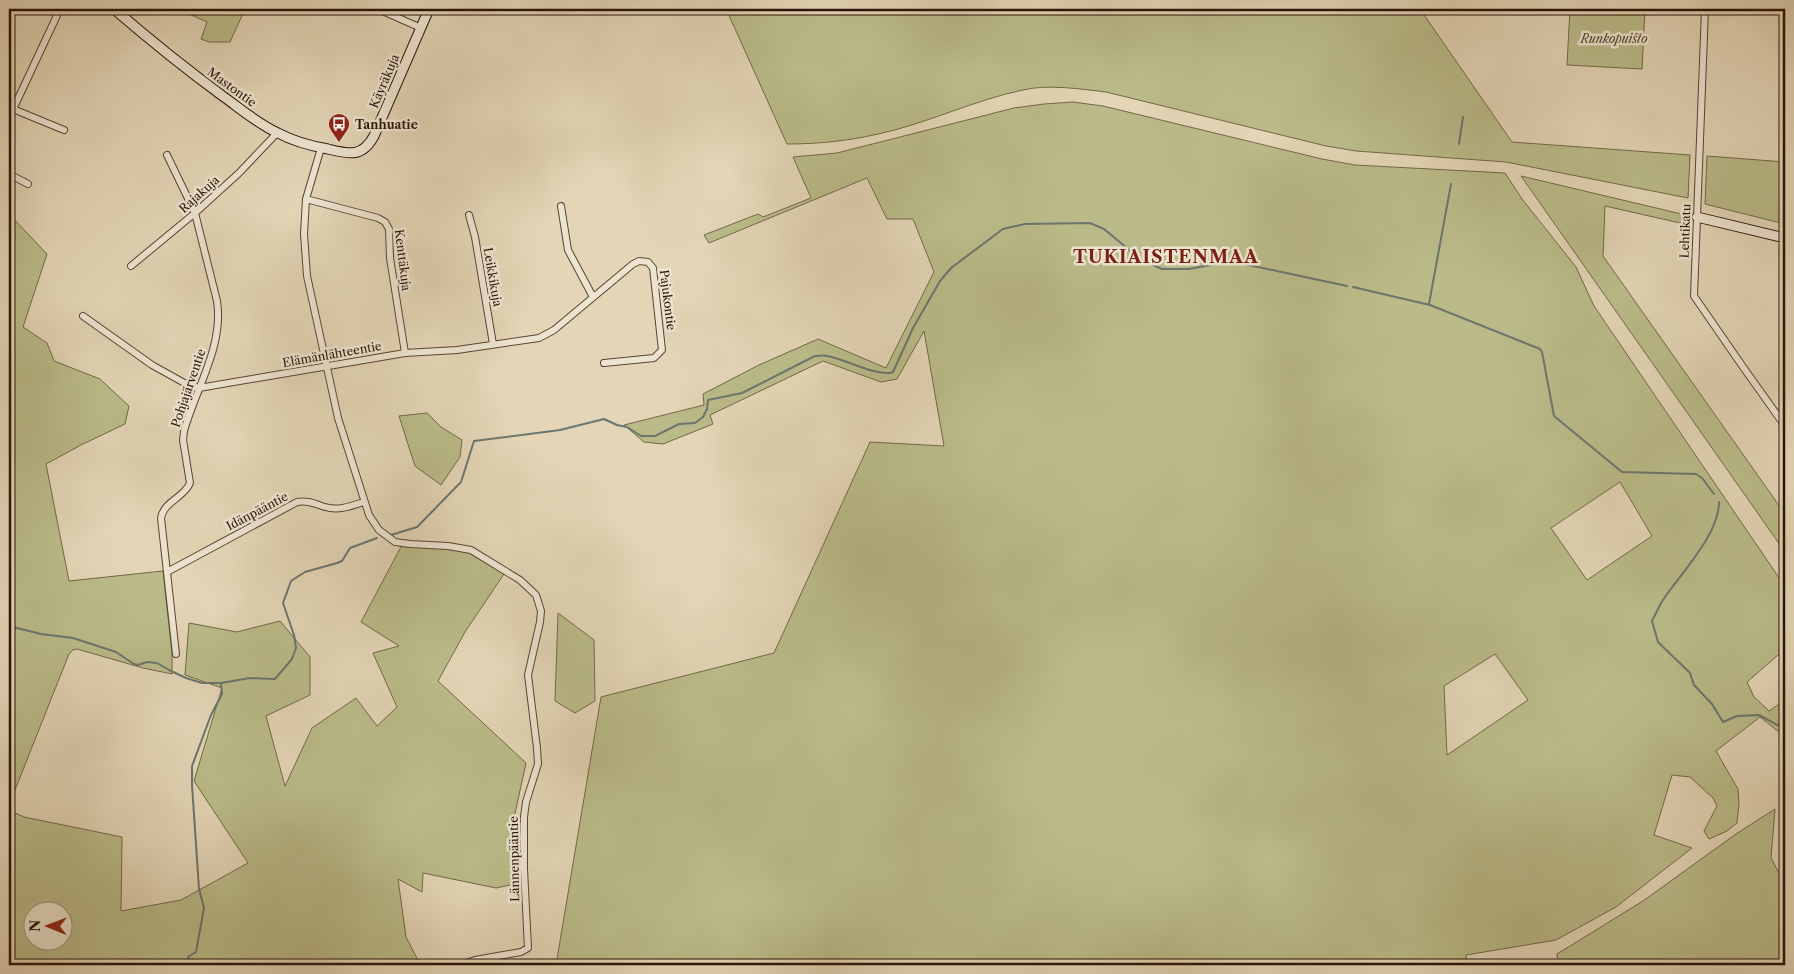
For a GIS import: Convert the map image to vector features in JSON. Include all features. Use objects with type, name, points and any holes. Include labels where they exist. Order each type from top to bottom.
[{"type":"street","points":[[9,118],[60,9]]},
{"type":"street","name":"Mastontie","points":[[114,9],[178,63],[277,133],[321,148],[352,153]]},
{"type":"street","points":[[378,9],[421,28]]},
{"type":"street","name":"Käyräkuja","points":[[352,153],[365,149],[374,136],[429,9]]},
{"type":"street","name":"Lehtikatu","points":[[1705,9],[1695,298],[1785,426]]},
{"type":"street","points":[[13,109],[64,130]]},
{"type":"street","name":"Rajakuja","points":[[131,266],[195,213],[239,173],[277,133]]},
{"type":"street","points":[[321,148],[306,199],[304,234],[307,276],[338,418],[364,502]]},
{"type":"street","name":"Pohjajärventie","points":[[167,154],[195,213],[219,316],[218,334],[186,422],[183,440],[190,483],[187,489],[163,509],[161,518],[176,654]]},
{"type":"street","points":[[9,174],[28,184]]},
{"type":"street","name":"Kenttäkuja","points":[[306,199],[378,218],[387,225],[389,229],[390,258],[405,353]]},
{"type":"street","points":[[561,206],[568,250],[593,297]]},
{"type":"street","name":"Leikkikuja","points":[[468,215],[476,242],[493,344]]},
{"type":"street","points":[[1697,217],[1785,238]]},
{"type":"street","name":"Pajukontie","points":[[593,297],[636,262],[648,262],[652,266],[662,346],[661,352],[654,358],[604,363]]},
{"type":"street","name":"Elämänlähteentie","points":[[199,388],[405,353],[457,350],[538,338],[550,333],[593,297]]},
{"type":"street","points":[[83,316],[152,365],[188,385],[199,388]]},
{"type":"street","name":"Idänpääntie","points":[[167,572],[297,502],[307,501],[325,507],[342,509],[364,502]]},
{"type":"street","name":"Lännenpääntie","points":[[364,502],[373,522],[379,530],[395,542],[448,546],[471,550],[520,580],[536,595],[540,611],[540,622],[528,675],[538,764],[526,802],[524,817],[524,869],[528,948],[521,952],[476,960],[464,965]]},
{"type":"green space","points":[[187,9],[245,9],[230,42],[209,42],[201,39],[207,22],[189,14]]},
{"type":"green space","points":[[726,9],[1420,9],[1512,142],[1690,155],[1688,198],[1506,162],[1356,151],[1326,146],[1106,92],[1064,88],[1032,88],[1005,94],[896,130],[867,136],[833,142],[787,144]]},
{"type":"green space","name":"Runkopuisto","points":[[1570,9],[1645,9],[1642,69],[1567,65]]},
{"type":"green space","points":[[1073,102],[1103,106],[1322,159],[1355,165],[1505,173],[1522,199],[1576,267],[1594,306],[1784,585],[1785,649],[1747,682],[1754,697],[1769,711],[1785,700],[1785,731],[1779,732],[1760,717],[1716,751],[1738,789],[1737,823],[1727,831],[1709,839],[1704,831],[1717,806],[1713,798],[1690,777],[1672,775],[1654,835],[1692,848],[1616,907],[1556,940],[1466,955],[1467,965],[556,965],[601,697],[774,653],[870,442],[944,446],[924,331],[897,379],[881,382],[823,361],[710,415],[713,424],[663,444],[644,442],[624,425],[704,405],[703,394],[759,365],[818,339],[886,368],[934,272],[913,219],[887,219],[867,178],[709,243],[704,235],[758,214],[763,217],[811,198],[793,157],[837,153],[1014,108]],"holes":[[[1620,482],[1652,536],[1587,580],[1551,528]],[[1495,654],[1528,700],[1447,755],[1444,686]]]},
{"type":"green space","points":[[1707,156],[1785,162],[1785,224],[1705,204]]},
{"type":"green space","points":[[1521,176],[1690,216],[1689,225],[1605,206],[1603,256],[1785,514],[1785,552]]},
{"type":"green space","points":[[9,214],[47,254],[23,327],[47,343],[54,361],[100,379],[129,406],[125,424],[46,464],[69,581],[163,571],[172,653],[172,674],[143,668],[77,649],[73,650],[69,654],[9,805]]},
{"type":"green space","points":[[427,413],[441,427],[462,440],[460,457],[441,485],[415,466],[399,416]]},
{"type":"green space","points":[[403,543],[471,550],[506,571],[465,632],[438,681],[526,763],[514,818],[515,884],[496,888],[423,873],[422,892],[398,879],[406,937],[419,965],[9,965],[9,810],[24,817],[122,837],[121,911],[181,900],[248,863],[194,781],[222,688],[185,675],[189,623],[237,632],[280,621],[310,657],[310,695],[266,716],[285,786],[312,728],[356,698],[377,726],[397,707],[373,653],[399,646],[361,622]]},
{"type":"green space","points":[[558,613],[594,640],[595,701],[575,713],[555,701]]},
{"type":"green space","points":[[1775,809],[1771,858],[1779,873],[1785,874],[1785,959],[1778,965],[1558,965],[1557,954],[1643,901],[1736,834]]},
{"type":"waterway","points":[[1459,144],[1463,117]]},
{"type":"waterway","points":[[1429,304],[1451,184]]},
{"type":"waterway","points":[[391,535],[417,527],[461,482],[474,441],[560,430],[604,419],[627,427],[641,436],[655,436],[679,424],[695,423],[703,417],[707,409],[708,400],[742,393],[815,356],[834,358],[879,372],[893,372],[913,328],[940,281],[951,268],[1003,229],[1025,224],[1090,223],[1104,229],[1140,259],[1162,269],[1189,269],[1221,263],[1239,263],[1347,286]]},
{"type":"waterway","points":[[1353,287],[1430,305],[1540,349],[1554,416],[1622,472],[1696,474],[1702,478],[1714,494]]},
{"type":"waterway","points":[[1719,502],[1717,515],[1705,542],[1668,592],[1652,621],[1658,642],[1690,673],[1694,685],[1712,704],[1723,722],[1737,716],[1759,715],[1785,729]]},
{"type":"waterway","points":[[9,626],[41,634],[73,638],[116,652],[134,664],[157,663],[186,678],[202,683],[221,683],[250,678],[275,679],[292,659],[296,648],[294,635],[283,603],[291,581],[305,572],[342,561],[350,548],[377,538]]},
{"type":"waterway","points":[[189,965],[188,957],[196,952],[204,908],[199,889],[192,766],[211,715],[222,694],[221,683]]},
{"type":"place","name":"Tanhuatie","points":[[339,143]]},
{"type":"district","name":"TUKIAISTENMAA","points":[[1166,257]]}]
